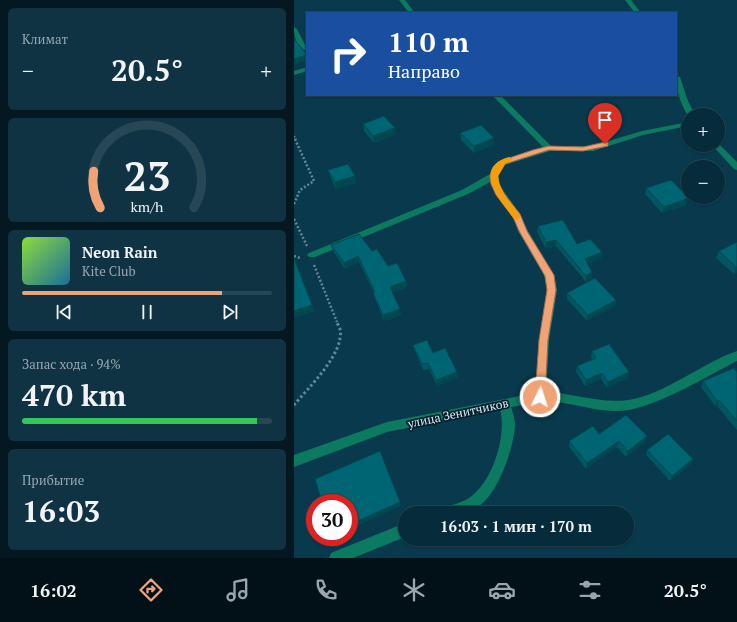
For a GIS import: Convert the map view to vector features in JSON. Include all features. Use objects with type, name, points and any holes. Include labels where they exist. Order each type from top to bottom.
[{"type":"street","points":[[402,0],[411,12]]},
{"type":"street","points":[[628,0],[637,12]]},
{"type":"street","points":[[294,29],[302,46],[306,48]]},
{"type":"street","points":[[294,73],[306,69]]},
{"type":"street","points":[[677,80],[688,108]]},
{"type":"street","points":[[497,96],[549,148]]},
{"type":"street","points":[[540,397],[544,340],[552,290],[549,275],[523,231],[517,216],[500,195],[495,184],[494,176],[497,168],[502,163],[549,148],[593,148],[642,133],[681,125]]},
{"type":"street","points":[[723,152],[737,167]]},
{"type":"street","points":[[312,255],[465,192],[494,176]]},
{"type":"street","name":"улица Зенитчиков","points":[[294,461],[388,427],[504,403],[540,397],[562,398],[593,404],[628,405],[652,398],[737,356]]},
{"type":"street","points":[[465,506],[474,502],[486,491],[493,478],[507,439],[509,424],[504,403]]},
{"type":"street","points":[[336,558],[398,533]]},
{"type":"path","points":[[294,136],[314,182],[300,190],[294,204]]},
{"type":"path","points":[[294,219],[312,255],[340,330],[339,343],[333,357],[294,405]]},
{"type":"building","points":[[294,36],[295,40],[306,55],[294,59]]},
{"type":"building","points":[[384,116],[395,128],[373,136],[363,124]]},
{"type":"building","points":[[481,125],[494,138],[474,146],[460,133]]},
{"type":"building","points":[[348,164],[355,176],[335,182],[328,170]]},
{"type":"building","points":[[671,180],[681,190],[681,201],[664,207],[646,188]]},
{"type":"building","points":[[563,220],[577,244],[590,239],[602,252],[585,259],[592,272],[586,276],[556,240],[546,242],[538,226]]},
{"type":"building","points":[[359,234],[372,251],[377,249],[388,266],[397,263],[406,281],[390,287],[400,309],[383,315],[373,293],[375,292],[358,256],[344,263],[331,245]]},
{"type":"building","points":[[737,242],[737,267],[736,267],[719,251]]},
{"type":"building","points":[[294,258],[312,305],[294,311]]},
{"type":"building","points":[[595,278],[616,300],[588,315],[567,293]]},
{"type":"building","points":[[427,340],[433,353],[445,348],[457,372],[436,380],[428,363],[422,364],[413,345]]},
{"type":"building","points":[[609,344],[629,372],[608,382],[602,373],[586,380],[577,366],[596,358],[592,351]]},
{"type":"building","points":[[734,368],[737,372],[737,421],[719,400],[717,401],[703,381]]},
{"type":"building","points":[[626,415],[647,436],[628,451],[619,441],[587,463],[569,441],[593,426],[599,434]]},
{"type":"building","points":[[668,434],[693,459],[672,476],[647,450]]},
{"type":"building","points":[[380,451],[400,502],[358,521],[358,494],[319,494],[315,479]]},
{"type":"slow traffic","points":[[509,159],[497,168],[494,176],[495,184],[500,195],[517,217]]},
{"type":"route","points":[[540,397],[544,340],[552,290],[549,275],[523,231],[517,216],[500,195],[495,184],[494,176],[497,168],[502,163],[510,159],[549,148],[583,149],[593,148],[605,144]]}]
